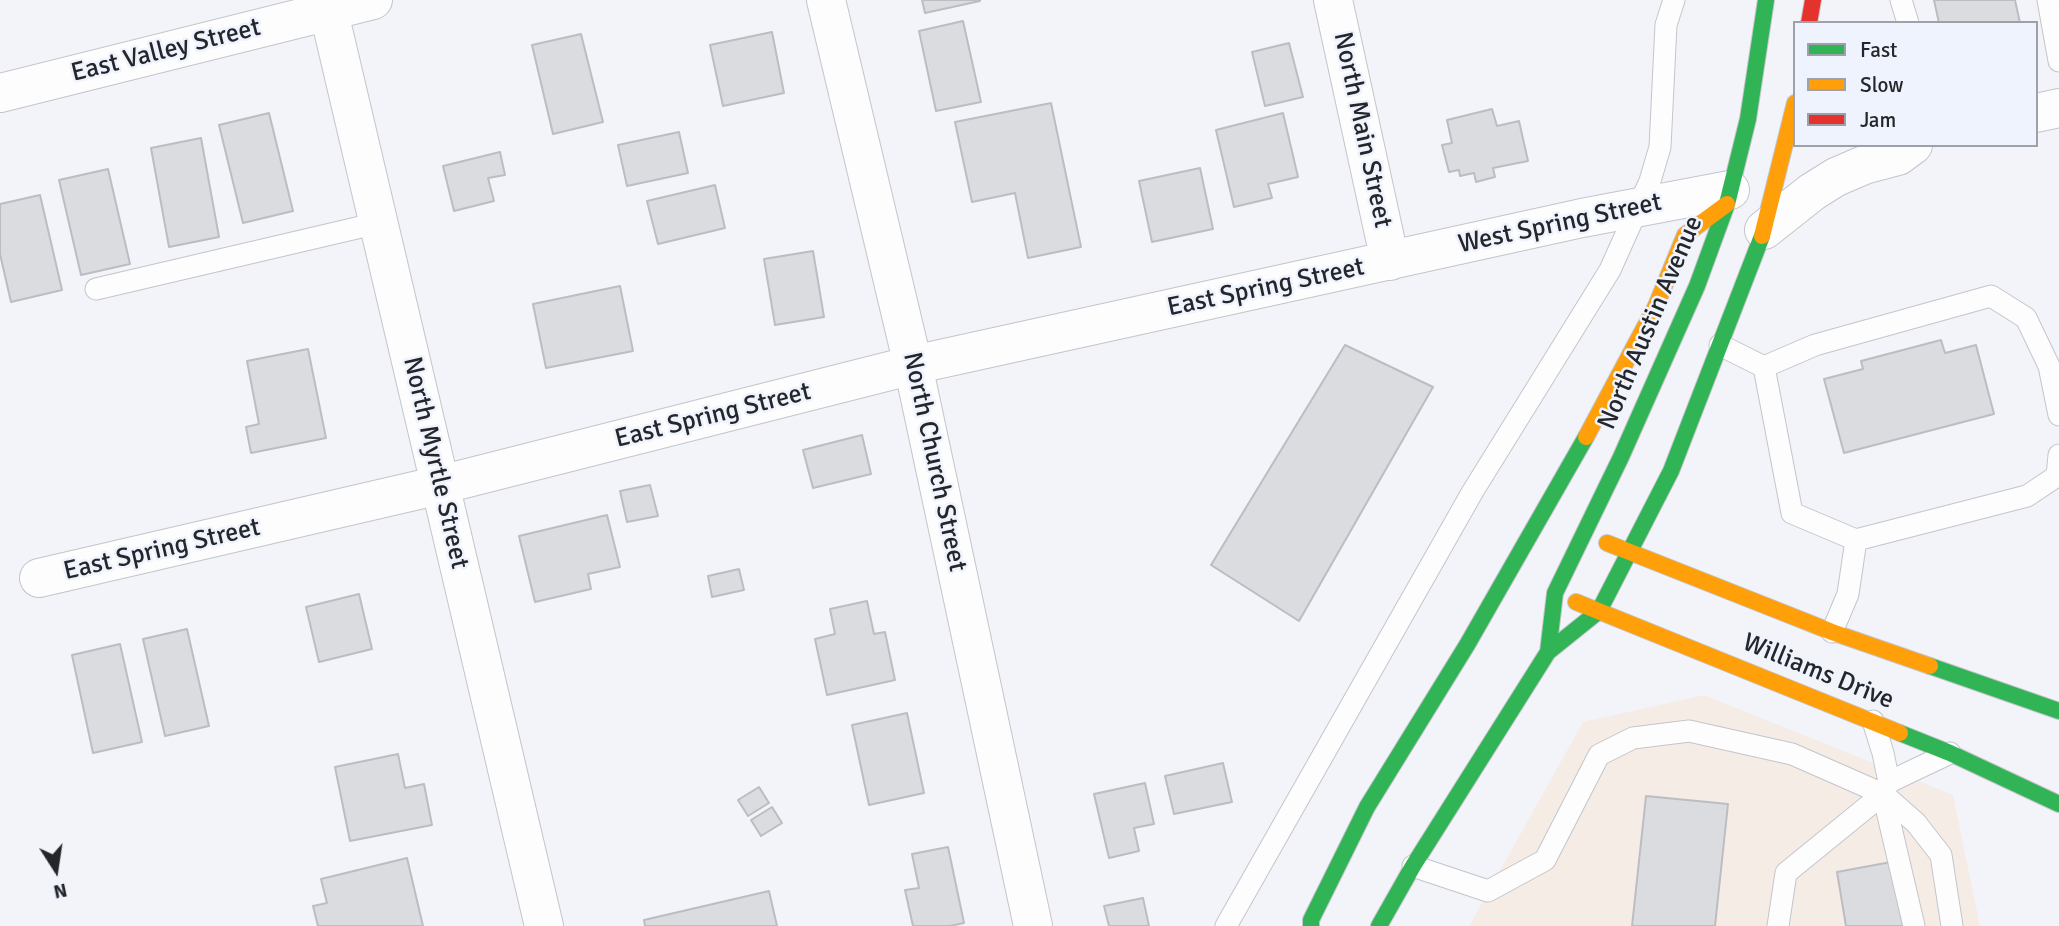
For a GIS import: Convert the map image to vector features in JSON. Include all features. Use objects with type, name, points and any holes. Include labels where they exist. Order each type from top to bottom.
[{"type":"main road","name":"North Austin Avenue","points":[[1548,652],[1555,593],[1622,457],[1697,286],[1729,197],[1748,119],[1766,0]]},
{"type":"main road","points":[[1810,21],[1813,0]]},
{"type":"main road","name":"North Austin Avenue","points":[[1379,926],[1413,866],[1548,652],[1599,611],[1630,552],[1671,471],[1764,230],[1793,111]]},
{"type":"main road","points":[[1311,926],[1311,920],[1367,807],[1467,645],[1574,460],[1656,306],[1685,234],[1729,197]]},
{"type":"main road","name":"Williams Drive","points":[[1583,533],[1832,632],[2059,711]]},
{"type":"main road","name":"Williams Drive","points":[[1555,593],[1950,753],[2059,804]]},
{"type":"street","name":"East Valley Street","points":[[0,93],[327,5],[373,0]]},
{"type":"street","name":"North Church Street","points":[[827,0],[913,365],[1033,926]]},
{"type":"street","name":"North Main Street","points":[[1334,0],[1390,261]]},
{"type":"street","name":"North Myrtle Street","points":[[327,5],[544,926]]},
{"type":"street","points":[[2038,113],[2059,108]]},
{"type":"street","points":[[1764,230],[1812,192],[1836,177],[1864,165],[1898,156],[1910,147]]},
{"type":"street","name":"West Spring Street","points":[[1390,261],[1638,207],[1729,197]]},
{"type":"street","name":"East Spring Street","points":[[39,579],[440,485],[913,365],[1390,261]]},
{"type":"lane","points":[[1226,926],[1473,491],[1610,270],[1650,181],[1660,147],[1666,25],[1674,0]]},
{"type":"lane","points":[[1900,0],[1907,21]]},
{"type":"lane","points":[[2048,0],[2050,50]]},
{"type":"lane","points":[[96,289],[378,223]]},
{"type":"lane","points":[[1720,345],[1764,367],[1815,345],[1992,296],[2026,318],[2049,366],[2059,415]]},
{"type":"lane","points":[[1764,367],[1792,513],[1856,540],[2027,496],[2057,476],[2059,455]]},
{"type":"lane","points":[[1832,632],[1847,594],[1856,540]]},
{"type":"lane","points":[[1873,721],[1883,753],[1886,788],[1914,926]]},
{"type":"lane","points":[[1413,866],[1488,891],[1545,860],[1599,755],[1633,738],[1689,731],[1792,754],[1886,788],[1941,855],[1952,926]]},
{"type":"lane","points":[[1777,926],[1786,873],[1886,788],[1950,753]]},
{"type":"shaded area","points":[[1704,695],[1953,795],[1980,926],[1469,926],[1583,722]]},
{"type":"building","points":[[922,0],[980,0],[980,1],[925,13]]},
{"type":"building","points":[[1934,0],[2015,0],[2020,21],[1939,21]]},
{"type":"building","points":[[963,21],[981,102],[936,111],[919,31]]},
{"type":"building","points":[[772,32],[784,93],[723,106],[710,45]]},
{"type":"building","points":[[581,34],[603,122],[553,134],[532,45]]},
{"type":"building","points":[[1289,43],[1303,97],[1265,106],[1252,52]]},
{"type":"building","points":[[1051,103],[1081,247],[1028,258],[1015,193],[972,202],[955,122]]},
{"type":"building","points":[[1492,109],[1497,126],[1519,121],[1528,161],[1493,168],[1495,177],[1476,182],[1474,173],[1460,176],[1459,170],[1449,172],[1442,145],[1452,143],[1447,120]]},
{"type":"building","points":[[269,113],[293,211],[243,223],[219,125]]},
{"type":"building","points":[[1283,113],[1298,177],[1268,184],[1272,198],[1234,207],[1216,130]]},
{"type":"building","points":[[679,132],[688,173],[627,186],[618,145]]},
{"type":"building","points":[[201,138],[219,237],[169,247],[151,148]]},
{"type":"building","points":[[500,152],[505,175],[488,178],[494,201],[454,211],[443,166]]},
{"type":"building","points":[[1200,168],[1213,229],[1152,242],[1139,181]]},
{"type":"building","points":[[108,169],[130,264],[81,275],[59,180]]},
{"type":"building","points":[[715,185],[725,228],[658,244],[647,201]]},
{"type":"building","points":[[40,195],[62,290],[11,302],[0,254],[0,204]]},
{"type":"building","points":[[813,251],[824,317],[775,325],[764,259]]},
{"type":"building","points":[[620,286],[633,351],[546,368],[533,304]]},
{"type":"building","points":[[1941,340],[1945,353],[1976,345],[1994,414],[1844,453],[1824,379],[1863,369],[1861,361]]},
{"type":"building","points":[[1345,345],[1433,387],[1299,621],[1211,565]]},
{"type":"building","points":[[308,349],[326,438],[251,453],[246,427],[259,424],[247,361]]},
{"type":"building","points":[[862,435],[871,474],[813,488],[803,450]]},
{"type":"building","points":[[650,485],[658,516],[627,522],[620,491]]},
{"type":"building","points":[[607,515],[620,567],[588,574],[591,589],[535,602],[519,536]]},
{"type":"building","points":[[739,569],[744,590],[712,597],[708,576]]},
{"type":"building","points":[[359,594],[372,649],[319,662],[306,607]]},
{"type":"building","points":[[867,601],[874,634],[885,632],[895,680],[827,695],[815,639],[835,634],[830,609]]},
{"type":"building","points":[[187,629],[209,726],[165,736],[143,639]]},
{"type":"building","points":[[120,644],[142,742],[93,753],[72,655]]},
{"type":"building","points":[[907,713],[924,793],[869,805],[852,725]]},
{"type":"building","points":[[398,754],[405,788],[424,784],[432,825],[350,841],[335,767]]},
{"type":"building","points":[[1223,763],[1232,802],[1174,814],[1165,776]]},
{"type":"building","points":[[1145,783],[1154,824],[1134,828],[1139,851],[1109,858],[1094,794]]},
{"type":"building","points":[[759,787],[769,803],[748,816],[738,800]]},
{"type":"building","points":[[1646,796],[1728,804],[1715,926],[1632,926]]},
{"type":"building","points":[[772,807],[782,823],[761,836],[751,820]]},
{"type":"building","points":[[948,847],[964,923],[950,926],[913,926],[905,890],[919,888],[912,854]]},
{"type":"building","points":[[407,858],[423,926],[318,926],[313,906],[327,903],[321,879]]},
{"type":"building","points":[[1891,862],[1903,926],[1846,926],[1837,872]]},
{"type":"building","points":[[769,891],[777,926],[645,926],[644,920]]},
{"type":"building","points":[[1143,898],[1149,926],[1109,926],[1104,906]]},
{"type":"traffic: fast","points":[[1548,652],[1555,593],[1621,457],[1697,286],[1727,204],[1748,119],[1766,0]]},
{"type":"traffic: fast","points":[[1379,926],[1413,866],[1548,652],[1599,611],[1671,471],[1762,236]]},
{"type":"traffic: fast","points":[[1311,926],[1311,920],[1367,807],[1467,645],[1586,437]]},
{"type":"traffic: fast","points":[[1930,666],[2059,711]]},
{"type":"traffic: fast","points":[[1900,733],[1950,753],[2059,804]]},
{"type":"traffic: slow","points":[[1762,236],[1793,111]]},
{"type":"traffic: slow","points":[[1586,437],[1656,306],[1685,235],[1727,204]]},
{"type":"traffic: slow","points":[[1607,543],[1832,632],[1930,666]]},
{"type":"traffic: slow","points":[[1576,602],[1900,733]]},
{"type":"traffic: jam","points":[[1809,21],[1813,0]]}]
